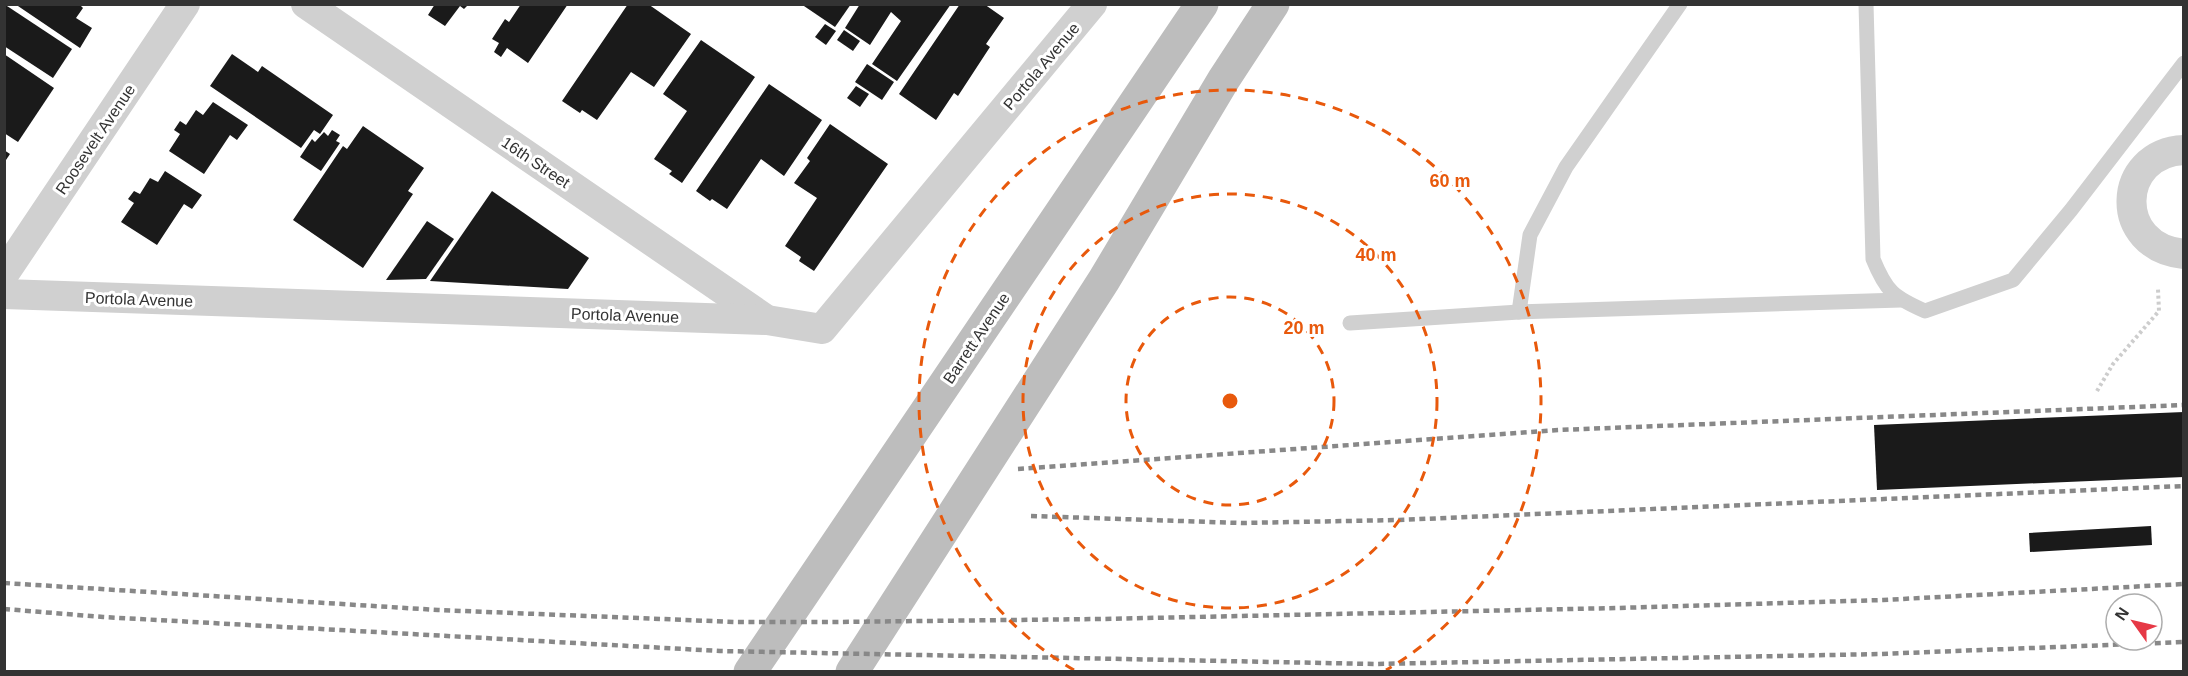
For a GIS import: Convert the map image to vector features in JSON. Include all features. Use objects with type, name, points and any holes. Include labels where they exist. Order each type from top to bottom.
[{"type":"main road","name":"Barrett Avenue","points":[[750,672],[1202,4]]},
{"type":"main road","points":[[852,672],[1104,280],[1224,79],[1273,4]]},
{"type":"street","name":"Roosevelt Avenue","points":[[4,274],[185,4]]},
{"type":"street","name":"16th Street","points":[[306,4],[767,320]]},
{"type":"street","name":"Portola Avenue","points":[[4,294],[767,320],[822,329],[1092,4]]},
{"type":"street","points":[[2184,150],[2173,151],[2156,158],[2142,169],[2134,185],[2131,203],[2134,221],[2144,236],[2157,248],[2171,253],[2184,254]]},
{"type":"lane","points":[[1519,312],[1530,235],[1560,177],[1680,4]]},
{"type":"lane","points":[[1866,4],[1873,259],[1883,284],[1901,300],[1925,311],[2013,280],[2071,210],[2184,63]]},
{"type":"lane","points":[[1350,323],[1519,312],[1901,300]]},
{"type":"path","points":[[2097,391],[2113,364],[2158,311],[2158,289]]},
{"type":"building","points":[[4,4],[72,49],[53,78],[4,46]]},
{"type":"building","points":[[15,4],[79,4],[83,8],[76,18],[92,28],[80,48]]},
{"type":"building","points":[[435,4],[468,5],[464,9],[460,6],[445,26],[428,15]]},
{"type":"building","points":[[521,4],[568,4],[528,63],[507,48],[501,57],[494,52],[499,43],[492,39],[505,19],[509,22]]},
{"type":"building","points":[[628,4],[648,4],[691,34],[654,87],[631,72],[597,120],[582,110],[580,113],[562,101]]},
{"type":"building","points":[[801,4],[851,4],[835,27]]},
{"type":"building","points":[[860,4],[951,4],[897,81],[872,64],[901,21],[891,12],[870,45],[845,28]]},
{"type":"building","points":[[960,4],[984,4],[1004,18],[986,44],[990,47],[958,96],[954,93],[936,120],[899,94]]},
{"type":"building","points":[[825,24],[836,31],[826,45],[815,37]]},
{"type":"building","points":[[844,30],[860,41],[853,51],[837,40]]},
{"type":"building","points":[[701,40],[755,77],[682,183],[669,174],[672,171],[654,159],[687,111],[663,94]]},
{"type":"building","points":[[4,54],[54,88],[18,142],[4,133]]},
{"type":"building","points":[[232,54],[258,72],[262,66],[333,115],[320,134],[314,130],[301,148],[210,86]]},
{"type":"building","points":[[867,64],[894,82],[882,100],[855,82]]},
{"type":"building","points":[[769,84],[822,120],[784,176],[761,159],[727,209],[696,191]]},
{"type":"building","points":[[856,86],[869,94],[860,107],[847,98]]},
{"type":"building","points":[[213,102],[248,125],[237,140],[230,135],[204,174],[169,151],[180,134],[174,130],[180,121],[186,125],[196,110],[203,115]]},
{"type":"building","points":[[830,124],[888,164],[814,271],[799,261],[801,257],[785,246],[817,198],[794,183],[810,161],[807,158]]},
{"type":"building","points":[[363,126],[424,168],[408,191],[413,194],[363,268],[293,220],[343,146],[347,149]]},
{"type":"building","points":[[332,130],[340,135],[336,141],[340,143],[321,171],[300,157],[312,139],[315,142],[324,132],[328,136]]},
{"type":"building","points":[[4,150],[10,154],[4,163]]},
{"type":"building","points":[[165,171],[202,195],[192,209],[184,204],[157,245],[121,222],[134,203],[128,199],[134,191],[140,194],[150,178],[158,182]]},
{"type":"building","points":[[492,191],[589,258],[568,289],[430,281]]},
{"type":"building","points":[[427,221],[454,239],[426,279],[386,280]]},
{"type":"building","points":[[2184,412],[2184,477],[1877,490],[1874,425]]},
{"type":"building","points":[[2151,526],[2152,545],[2030,552],[2029,533]]},
{"type":"railway","points":[[1018,469],[1558,430],[2184,405]]},
{"type":"railway","points":[[1031,516],[1241,523],[1399,520],[2184,486]]},
{"type":"railway","points":[[4,583],[438,610],[736,622],[1100,619],[1617,608],[1883,600],[2184,584]]},
{"type":"railway","points":[[4,609],[103,617],[720,651],[1375,664],[1880,654],[2184,642]]}]
